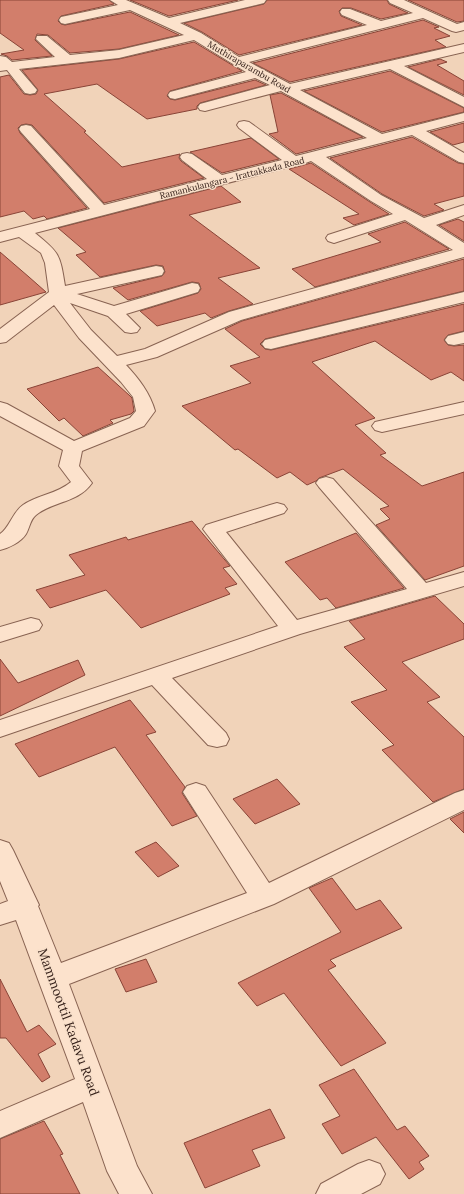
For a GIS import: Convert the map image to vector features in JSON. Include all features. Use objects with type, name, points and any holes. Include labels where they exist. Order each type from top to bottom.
[{"type":"street","name":"Muthiraparambu Road","points":[[116,0],[168,22],[196,36],[258,73],[381,139]]},
{"type":"street","points":[[394,0],[456,28],[464,26]]},
{"type":"street","points":[[168,22],[254,1]]},
{"type":"street","points":[[65,20],[132,6]]},
{"type":"street","points":[[346,12],[379,26]]},
{"type":"street","points":[[238,61],[424,14]]},
{"type":"street","points":[[3,64],[67,60],[119,54],[196,36]]},
{"type":"street","points":[[42,39],[67,60]]},
{"type":"street","points":[[205,107],[464,48]]},
{"type":"street","points":[[3,64],[30,90]]},
{"type":"street","points":[[391,64],[464,104]]},
{"type":"street","points":[[175,95],[258,73]]},
{"type":"street","name":"Ramankulangara - Irattakkada Road","points":[[0,237],[101,212],[219,180],[295,162],[464,117]]},
{"type":"street","points":[[244,125],[295,162]]},
{"type":"street","points":[[26,129],[101,212]]},
{"type":"street","points":[[414,130],[464,159]]},
{"type":"street","points":[[314,156],[376,198],[461,245]]},
{"type":"street","points":[[188,157],[219,180]]},
{"type":"street","points":[[423,224],[464,210]]},
{"type":"street","points":[[334,238],[406,215]]},
{"type":"street","points":[[22,231],[48,251],[53,263],[59,300],[85,334],[128,378],[142,397],[146,411],[138,422],[73,448]]},
{"type":"street","points":[[112,363],[151,353],[236,316],[461,245]]},
{"type":"street","points":[[0,338],[58,293],[156,271]]},
{"type":"street","points":[[114,312],[192,288]]},
{"type":"street","points":[[58,293],[114,312],[131,328]]},
{"type":"street","points":[[270,344],[464,296]]},
{"type":"street","points":[[0,408],[73,448]]},
{"type":"street","points":[[382,426],[464,408]]},
{"type":"street","points":[[0,544],[16,533],[19,523],[31,508],[68,494],[82,483],[69,466],[73,448]]},
{"type":"street","points":[[326,484],[421,591]]},
{"type":"street","points":[[277,509],[213,529],[292,629]]},
{"type":"street","points":[[0,729],[292,629],[464,579]]},
{"type":"street","points":[[0,635],[31,625]]},
{"type":"street","points":[[154,675],[217,739]]},
{"type":"street","points":[[196,792],[264,897]]},
{"type":"street","points":[[53,978],[264,897],[464,799]]},
{"type":"street","name":"Mammoottil Kadavu Road","points":[[0,850],[12,910],[53,978],[123,1171],[136,1194]]},
{"type":"street","points":[[0,1125],[92,1084]]},
{"type":"street","points":[[332,1194],[369,1174]]},
{"type":"building","points":[[0,0],[109,0],[114,4],[61,16],[58,21],[65,25],[130,12],[179,35],[119,49],[70,53],[48,35],[37,34],[35,40],[52,56],[12,60],[1,54],[24,50],[0,33]]},
{"type":"building","points":[[130,0],[238,0],[169,16]]},
{"type":"building","points":[[267,0],[387,0],[389,4],[408,13],[381,19],[351,8],[342,8],[339,11],[341,16],[362,25],[239,55],[202,32],[184,23],[264,4]]},
{"type":"building","points":[[408,0],[464,0],[464,21],[457,22]]},
{"type":"building","points":[[423,20],[439,27],[434,28],[450,36],[435,40],[446,47],[290,82],[253,63]]},
{"type":"building","points":[[194,42],[242,71],[170,91],[167,96],[170,99],[175,100],[255,80],[266,85],[200,103],[197,106],[197,109],[147,119],[97,84],[44,94],[86,131],[84,132],[122,167],[180,154],[179,158],[181,161],[204,178],[104,203],[32,125],[26,124],[21,125],[18,128],[20,133],[87,208],[47,219],[44,216],[33,219],[24,211],[0,217],[0,77],[9,75],[24,94],[36,94],[38,90],[22,70],[119,59]]},
{"type":"building","points":[[440,59],[447,62],[437,65],[464,81],[464,95],[408,67]]},
{"type":"building","points":[[390,71],[464,108],[464,112],[382,132],[304,91]]},
{"type":"building","points":[[281,93],[363,137],[296,154],[269,134],[278,132],[270,95]]},
{"type":"building","points":[[464,123],[464,142],[453,145],[430,132]]},
{"type":"building","points":[[412,137],[458,163],[464,164],[464,196],[434,204],[444,210],[424,216],[382,194],[330,158]]},
{"type":"building","points":[[251,138],[279,159],[222,173],[190,152]]},
{"type":"building","points":[[311,163],[389,214],[354,225],[343,218],[359,214],[289,169]]},
{"type":"building","points":[[221,186],[241,202],[189,215],[260,268],[218,278],[253,304],[211,318],[205,313],[157,326],[140,311],[198,293],[201,289],[199,283],[192,282],[128,300],[113,288],[162,276],[165,272],[163,266],[156,265],[100,277],[76,255],[86,252],[58,228]]},
{"type":"building","points":[[458,219],[464,222],[464,241],[439,225]]},
{"type":"building","points":[[405,222],[449,249],[315,287],[292,269],[381,242],[368,234]]},
{"type":"building","points":[[0,252],[29,277],[46,292],[0,305]]},
{"type":"building","points":[[464,259],[464,291],[265,339],[260,344],[265,349],[271,350],[464,304],[464,331],[448,335],[444,340],[448,345],[464,345],[464,381],[451,372],[431,380],[375,341],[312,362],[375,418],[355,425],[386,453],[380,455],[422,486],[464,472],[464,566],[425,580],[376,525],[390,519],[380,509],[389,506],[343,469],[319,478],[307,485],[290,472],[277,478],[238,449],[235,450],[182,406],[251,383],[230,366],[260,357],[225,329],[242,321]]},
{"type":"building","points":[[98,367],[132,398],[134,411],[131,414],[110,420],[113,423],[83,436],[64,418],[59,421],[27,389]]},
{"type":"building","points":[[192,521],[230,566],[223,568],[237,584],[225,588],[230,594],[141,628],[106,590],[50,608],[36,590],[85,575],[69,555],[126,537],[128,540]]},
{"type":"building","points":[[356,533],[404,588],[336,608],[327,598],[320,600],[285,562]]},
{"type":"building","points":[[435,596],[464,624],[464,639],[402,662],[440,697],[427,702],[464,737],[464,789],[433,802],[382,750],[394,745],[351,702],[387,690],[344,647],[365,639],[349,621]]},
{"type":"building","points":[[0,659],[18,683],[78,660],[85,675],[0,716]]},
{"type":"building","points":[[130,700],[156,732],[146,735],[185,787],[182,793],[197,816],[172,826],[115,747],[39,777],[15,744]]},
{"type":"building","points":[[277,779],[300,804],[255,824],[233,799]]},
{"type":"building","points":[[464,812],[464,833],[450,819]]},
{"type":"building","points":[[156,842],[179,866],[158,877],[135,852]]},
{"type":"building","points":[[332,878],[356,910],[380,900],[402,928],[330,960],[336,966],[328,970],[386,1043],[341,1066],[284,993],[257,1006],[238,983],[341,932],[309,888]]},
{"type":"building","points":[[146,959],[157,982],[126,992],[115,969]]},
{"type":"building","points":[[0,979],[27,1032],[39,1025],[56,1044],[38,1054],[50,1077],[42,1082],[6,1038],[0,1038]]},
{"type":"building","points":[[354,1069],[397,1130],[405,1126],[429,1156],[419,1162],[424,1169],[409,1179],[376,1137],[342,1154],[322,1124],[340,1116],[319,1085]]},
{"type":"building","points":[[270,1109],[285,1138],[252,1150],[260,1166],[205,1188],[184,1143]]},
{"type":"building","points":[[44,1121],[63,1154],[60,1155],[80,1194],[0,1194],[0,1139]]}]
